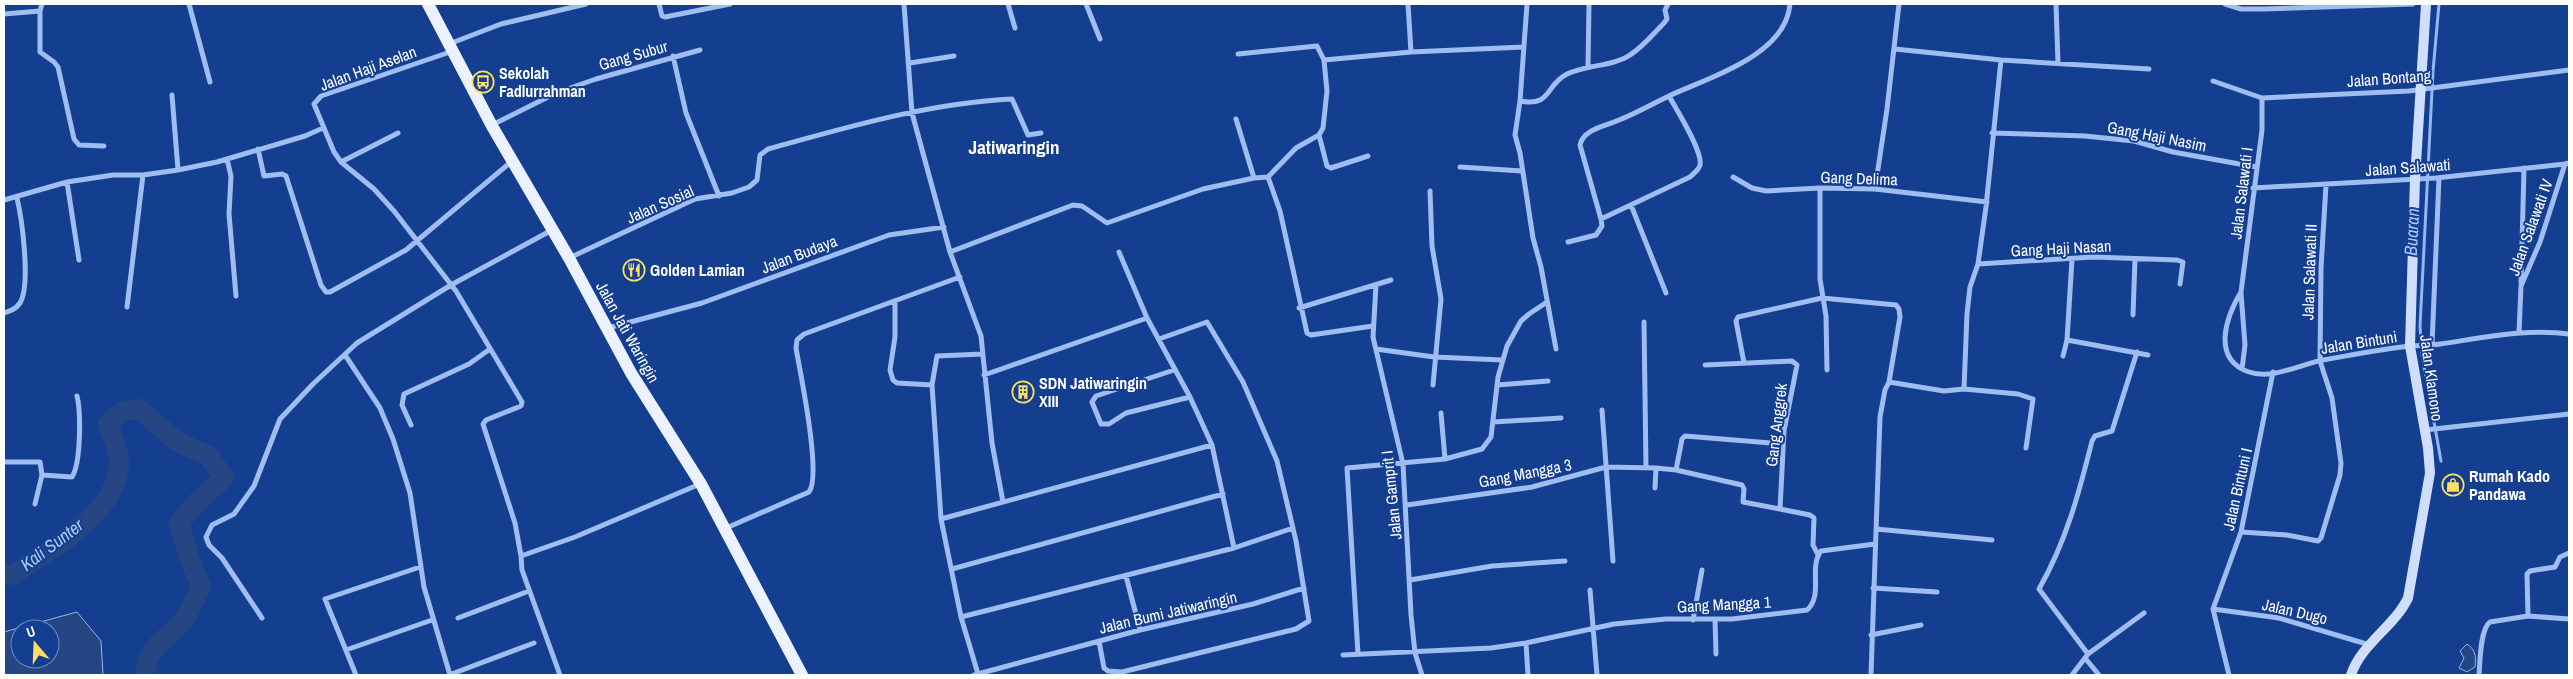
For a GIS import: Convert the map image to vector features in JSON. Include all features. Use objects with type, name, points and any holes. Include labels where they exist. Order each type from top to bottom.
[{"type":"main road","name":"Jalan Jati Waringin","points":[[428,4],[492,126],[569,258],[631,373],[701,484],[802,675]]},
{"type":"street","points":[[42,4],[40,11],[40,52],[41,56],[56,64],[74,139],[79,145],[104,146]]},
{"type":"street","points":[[188,4],[210,82]]},
{"type":"street","points":[[451,48],[501,24],[586,4]]},
{"type":"street","points":[[659,4],[663,17],[730,4]]},
{"type":"street","points":[[904,4],[910,63],[912,112],[950,252],[981,336],[992,443],[1003,502]]},
{"type":"street","points":[[1008,4],[1015,28]]},
{"type":"street","points":[[1086,4],[1100,40]]},
{"type":"street","points":[[1408,4],[1411,52]]},
{"type":"street","points":[[1526,4],[1520,101],[1514,128],[1533,238],[1556,350]]},
{"type":"street","points":[[1588,66],[1589,4]]},
{"type":"street","points":[[1520,101],[1533,103],[1541,100],[1565,75],[1588,66],[1630,56],[1664,23],[1668,4]]},
{"type":"street","points":[[1568,242],[1596,236],[1602,226],[1580,146],[1581,138],[1587,133],[1749,60],[1775,38],[1786,21],[1790,4]]},
{"type":"street","points":[[1875,189],[1899,4]]},
{"type":"street","points":[[2056,4],[2058,63]]},
{"type":"street","points":[[2225,4],[2241,9],[2413,4]]},
{"type":"street","name":"Jalan Klamono","points":[[2351,675],[2359,657],[2403,608],[2408,598],[2430,473],[2429,429],[2414,346],[2426,4]]},
{"type":"street","points":[[4,14],[40,11]]},
{"type":"street","points":[[950,252],[1073,205],[1082,206],[1107,223],[1203,189],[1254,178],[1268,177],[1296,148],[1319,135],[1324,128],[1326,111],[1324,60],[1321,50],[1317,46],[1238,54]]},
{"type":"street","points":[[1324,60],[1411,52],[1524,47]]},
{"type":"street","name":"Jalan Haji Aselan","points":[[451,48],[321,96],[314,104],[323,128],[341,162],[374,189],[451,285],[522,402],[521,406],[486,420],[483,424],[515,523],[521,556]]},
{"type":"street","points":[[1894,49],[2001,60],[2148,68]]},
{"type":"street","name":"Gang Subur","points":[[492,126],[556,93],[673,56],[700,50]]},
{"type":"street","points":[[673,56],[686,113],[719,196]]},
{"type":"street","points":[[910,63],[954,56]]},
{"type":"street","points":[[1964,389],[1970,287],[1978,264],[2001,60]]},
{"type":"street","name":"Jalan Bontang","points":[[2213,81],[2262,98],[2424,89],[2569,70]]},
{"type":"street","points":[[172,95],[178,170]]},
{"type":"street","points":[[1600,219],[1690,177],[1700,165],[1698,153],[1669,96]]},
{"type":"street","name":"Jalan Salawati I","points":[[2242,369],[2244,345],[2241,292],[2262,130],[2262,98]]},
{"type":"street","points":[[912,112],[1012,99],[1028,135],[1041,133]]},
{"type":"street","name":"Jalan Sosial","points":[[569,258],[695,200],[719,196],[749,187],[757,180],[760,155],[768,149],[912,112]]},
{"type":"street","points":[[1236,119],[1254,178]]},
{"type":"street","points":[[4,200],[17,198],[67,182],[113,175],[143,175],[178,170],[227,159],[323,128]]},
{"type":"street","name":"Gang Haji Nasim","points":[[1992,133],[2085,136],[2134,141],[2180,153],[2256,167]]},
{"type":"street","points":[[341,162],[398,134]]},
{"type":"street","points":[[1319,135],[1327,166],[1330,168],[1368,156]]},
{"type":"street","points":[[258,149],[264,176],[282,174],[286,176],[302,233],[321,286],[326,292],[332,292],[406,250],[512,161]]},
{"type":"street","points":[[227,159],[231,176],[229,214],[236,296]]},
{"type":"street","name":"Jalan Salawati","points":[[2253,188],[2437,178],[2567,164]]},
{"type":"street","name":"Jalan Salawati IV","points":[[2519,333],[2521,286],[2540,242],[2567,164]]},
{"type":"street","points":[[1460,167],[1522,171]]},
{"type":"street","points":[[2521,286],[2524,168]]},
{"type":"street","points":[[127,307],[143,175]]},
{"type":"street","points":[[1268,177],[1280,211],[1304,328],[1311,336],[1373,326]]},
{"type":"street","name":"Gang Delima","points":[[1733,178],[1752,188],[1766,191],[1820,188],[1875,189],[1986,202]]},
{"type":"street","points":[[2429,346],[2437,178]]},
{"type":"street","points":[[67,182],[79,260]]},
{"type":"street","name":"Jalan Salawati II","points":[[2241,532],[2287,535],[2312,541],[2321,538],[2340,475],[2342,463],[2332,398],[2320,361],[2321,268],[2326,185]]},
{"type":"street","points":[[1820,188],[1822,298],[1826,316],[1827,370]]},
{"type":"street","points":[[1430,191],[1432,246],[1441,298],[1434,357],[1433,385]]},
{"type":"street","points":[[4,313],[16,308],[21,302],[25,278],[22,223],[17,198]]},
{"type":"street","points":[[1631,205],[1666,293]]},
{"type":"street","name":"Jalan Budaya","points":[[608,329],[702,303],[889,235],[944,227]]},
{"type":"street","points":[[262,618],[222,558],[209,545],[207,532],[212,525],[234,514],[254,486],[280,419],[313,384],[357,343],[451,285],[552,230]]},
{"type":"street","points":[[1119,252],[1147,318],[1190,397],[1212,446],[1234,548]]},
{"type":"street","name":"Gang Haji Nasan","points":[[1978,264],[2093,257],[2180,261],[2182,262],[2180,284]]},
{"type":"street","points":[[2063,356],[2067,340],[2072,259]]},
{"type":"street","points":[[2134,315],[2135,259]]},
{"type":"street","points":[[724,529],[809,492],[814,484],[810,432],[796,348],[797,340],[804,334],[960,277]]},
{"type":"street","points":[[1299,308],[1391,280]]},
{"type":"street","name":"Jalan Gamprit I","points":[[1376,284],[1373,326],[1376,349],[1404,464],[1415,653],[1422,675]]},
{"type":"street","name":"Jalan Salawati I","points":[[2241,292],[2232,306],[2224,342],[2227,356],[2242,369]]},
{"type":"street","points":[[1744,363],[1736,321],[1738,316],[1822,298],[1896,305],[1899,309],[1900,317],[1889,382],[1885,390],[1880,417],[1871,675]]},
{"type":"street","points":[[895,301],[895,337],[890,370],[893,380],[898,384],[932,385]]},
{"type":"street","points":[[1358,654],[1345,471],[1350,466],[1404,464],[1445,458],[1482,449],[1491,438],[1497,385],[1507,346],[1521,321],[1547,302]]},
{"type":"street","points":[[984,375],[1147,318]]},
{"type":"street","points":[[1098,641],[1104,668],[1108,671],[1122,672],[1302,627],[1309,621],[1310,617],[1294,528],[1277,461],[1243,382],[1217,342],[1210,325],[1203,322],[1159,338]]},
{"type":"street","points":[[1644,322],[1646,467]]},
{"type":"street","name":"Jalan Bintuni","points":[[2274,372],[2320,361],[2414,346],[2429,346],[2519,333],[2569,334]]},
{"type":"street","points":[[2067,340],[2148,355]]},
{"type":"street","points":[[410,425],[402,405],[404,394],[469,364],[490,349]]},
{"type":"street","points":[[1376,349],[1434,357],[1502,360]]},
{"type":"street","points":[[2099,675],[2039,589],[2058,555],[2069,527],[2092,441],[2095,436],[2112,431],[2137,352]]},
{"type":"street","name":"Jalan Bumi Jatiwaringin","points":[[983,354],[937,356],[932,385],[941,519],[961,617],[976,674],[1140,630],[1253,604],[1304,588]]},
{"type":"street","points":[[345,355],[380,408],[393,439],[410,493],[420,567],[432,620],[450,675],[534,643]]},
{"type":"street","name":"Gang Anggrek","points":[[1705,365],[1792,361],[1797,365],[1783,444],[1780,509]]},
{"type":"street","points":[[2242,369],[2251,373],[2274,372]]},
{"type":"street","points":[[1174,370],[1096,396],[1092,402],[1101,424],[1109,424],[1126,413],[1190,397]]},
{"type":"street","name":"Jalan Bintuni I","points":[[2213,609],[2241,532],[2274,372]]},
{"type":"street","points":[[1497,385],[1548,381]]},
{"type":"street","points":[[1889,382],[1944,391],[1964,389],[2018,394],[2032,399],[2026,448]]},
{"type":"street","points":[[42,476],[67,478],[72,477],[76,471],[77,396]]},
{"type":"street","points":[[1602,410],[1614,561]]},
{"type":"street","points":[[1441,413],[1445,458]]},
{"type":"street","points":[[2429,429],[2569,414]]},
{"type":"street","points":[[1493,422],[1561,418]]},
{"type":"street","points":[[1676,470],[1682,438],[1685,436],[1783,444]]},
{"type":"street","points":[[941,519],[1212,446]]},
{"type":"street","points":[[4,462],[36,460],[41,464],[42,476],[35,504]]},
{"type":"street","name":"Gang Mangga 3","points":[[1407,505],[1532,487],[1606,467],[1646,467],[1676,470],[1742,485],[1744,489],[1743,502],[1780,509]]},
{"type":"street","points":[[1655,488],[1656,468]]},
{"type":"street","points":[[560,675],[522,570],[521,556],[575,537],[701,484]]},
{"type":"street","points":[[952,570],[1223,494]]},
{"type":"street","points":[[1780,509],[1810,515],[1814,518],[1813,544],[1818,554],[1824,549],[1875,544]]},
{"type":"street","points":[[961,617],[1234,548],[1294,528]]},
{"type":"street","points":[[1876,529],[1992,540]]},
{"type":"street","points":[[2528,616],[2528,572],[2555,568],[2560,557],[2569,553]]},
{"type":"street","name":"Gang Mangga 1","points":[[1343,655],[1415,653],[1526,643],[1614,624],[1666,619],[1715,619],[1808,610],[1813,605],[1815,596],[1818,554]]},
{"type":"street","points":[[1410,580],[1492,566],[1565,561]]},
{"type":"street","points":[[356,675],[323,599],[420,567]]},
{"type":"street","points":[[1693,620],[1702,570]]},
{"type":"street","points":[[1126,576],[1140,630]]},
{"type":"street","points":[[1873,588],[1937,592]]},
{"type":"street","points":[[1590,590],[1592,629],[1598,675]]},
{"type":"street","points":[[458,618],[529,591]]},
{"type":"street","points":[[2213,609],[2229,675]]},
{"type":"street","name":"Jalan Dugo","points":[[2213,609],[2279,618],[2370,645]]},
{"type":"street","points":[[2072,675],[2086,656],[2144,613]]},
{"type":"street","points":[[2479,675],[2486,624],[2494,620],[2528,616],[2569,619]]},
{"type":"street","points":[[1715,619],[1716,654]]},
{"type":"street","points":[[346,650],[432,620]]},
{"type":"street","points":[[1871,635],[1921,625]]},
{"type":"street","points":[[1526,643],[1528,675]]},
{"type":"water","points":[[77,612],[101,641],[103,675],[4,675],[4,632],[10,630],[10,669],[60,669],[60,619],[51,619]]},
{"type":"water","points":[[2467,644],[2474,651],[2475,667],[2467,672],[2459,668],[2464,658],[2460,651]]},
{"type":"waterway","name":"Buaran","points":[[2439,4],[2433,71],[2420,326],[2422,355],[2441,461]]},
{"type":"waterway","name":"Kali Sunter","points":[[4,576],[14,574],[64,541],[96,513],[108,497],[116,479],[119,461],[108,424],[123,411],[139,409],[176,441],[209,456],[224,478],[197,502],[179,523],[189,557],[201,587],[182,622],[153,651],[146,666],[146,675]]},
{"type":"place","name":"Sekolah Fadlurrahman","points":[[483,82]]},
{"type":"place","name":"Golden Lamian","points":[[634,270]]},
{"type":"place","name":"SDN Jatiwaringin XIII","points":[[1023,392]]},
{"type":"place","name":"Rumah Kado Pandawa","points":[[2453,485]]},
{"type":"district","name":"Jatiwaringin","points":[[1014,147]]}]
